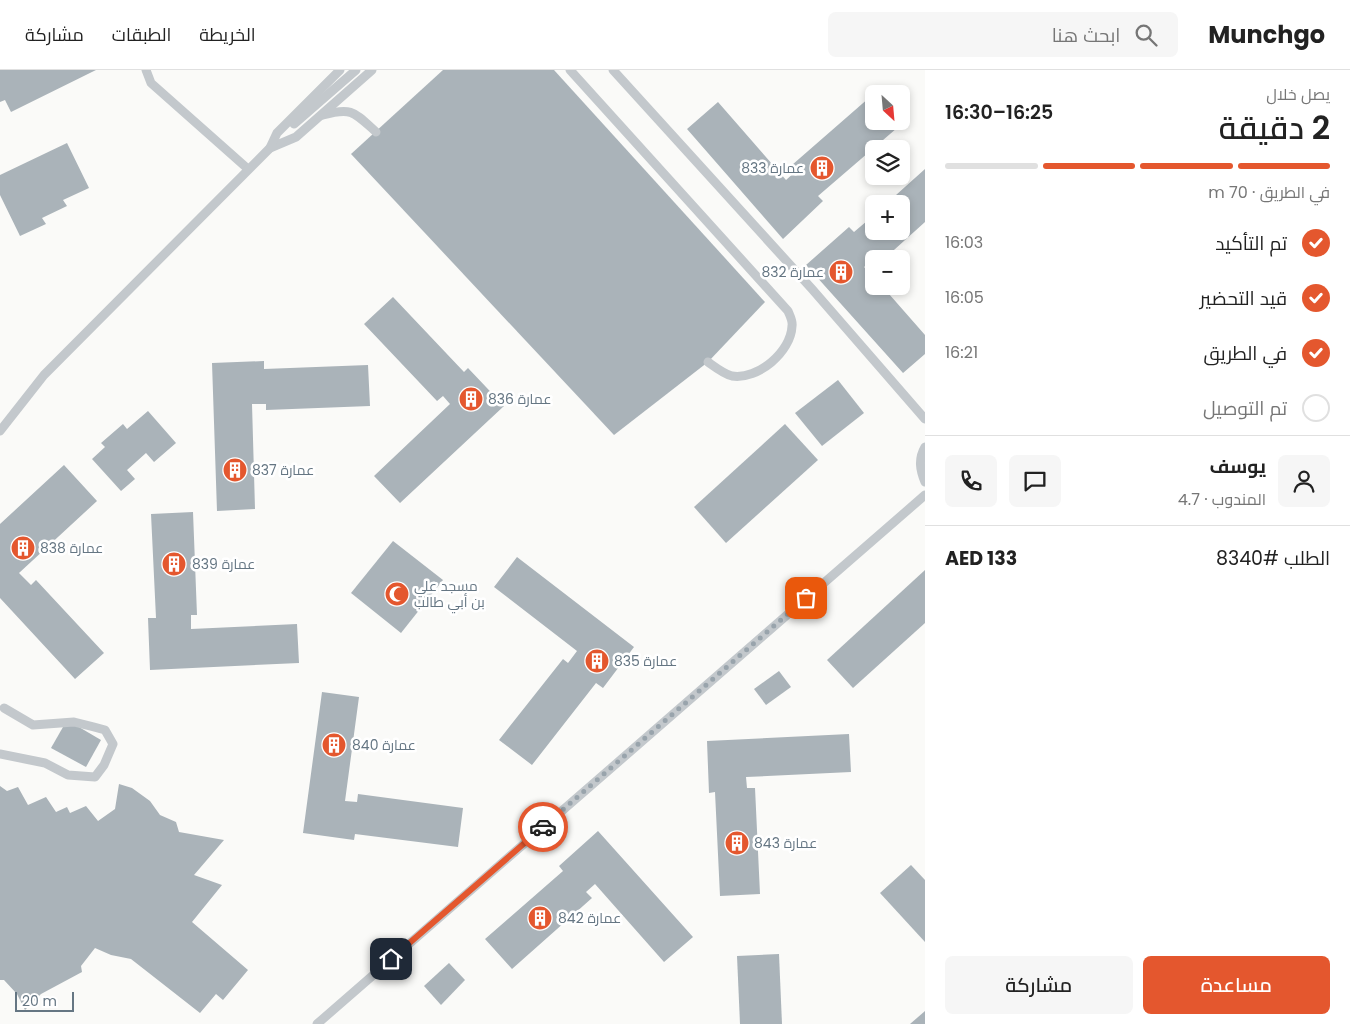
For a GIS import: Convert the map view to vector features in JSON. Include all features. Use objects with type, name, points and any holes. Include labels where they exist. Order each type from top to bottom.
[{"type":"lane","points":[[146,70],[151,83],[248,169]]},
{"type":"lane","points":[[272,144],[277,133],[340,70]]},
{"type":"lane","points":[[0,432],[44,376],[272,144],[356,70]]},
{"type":"lane","points":[[272,144],[296,137],[372,70]]},
{"type":"lane","points":[[570,70],[788,311],[793,324],[791,336],[785,348],[772,362],[758,371],[746,376],[730,376],[708,362]]},
{"type":"lane","points":[[613,70],[812,289],[925,419]]},
{"type":"lane","points":[[320,116],[343,110],[357,115],[376,132]]},
{"type":"lane","points":[[925,447],[920,460],[925,482]]},
{"type":"lane","points":[[317,1024],[925,495]]},
{"type":"lane","points":[[0,754],[45,763],[68,775],[95,777],[104,765],[114,744],[105,730],[74,722],[33,725],[4,708]]},
{"type":"building","points":[[0,70],[96,70],[11,112],[5,100],[0,102]]},
{"type":"building","points":[[443,70],[554,70],[765,302],[708,362],[614,435],[351,154]]},
{"type":"building","name":"عمارة 833","points":[[865,101],[865,130],[895,130],[883,140],[865,140],[865,156],[818,196],[823,201],[783,239],[687,129],[718,102],[786,180],[796,171],[792,165]]},
{"type":"building","points":[[67,143],[89,188],[63,200],[67,206],[42,218],[46,224],[20,236],[0,195],[0,175]]},
{"type":"building","name":"عمارة 832","points":[[925,169],[925,222],[910,236],[910,195],[896,195],[907,185],[910,185],[910,182]]},
{"type":"building","name":"عمارة 832","points":[[865,223],[865,240],[905,240],[894,250],[865,250],[864,267],[865,295],[890,295],[925,335],[925,354],[903,373],[806,265],[849,227],[854,232]]},
{"type":"building","name":"عمارة 836","points":[[393,297],[464,372],[468,368],[504,406],[400,503],[374,476],[450,404],[443,396],[437,401],[364,324]]},
{"type":"building","name":"عمارة 837","points":[[264,361],[264,369],[368,365],[370,406],[266,410],[266,404],[252,404],[255,509],[217,511],[212,363]]},
{"type":"building","points":[[838,380],[864,413],[822,446],[795,413]]},
{"type":"building","points":[[148,411],[176,443],[154,462],[146,453],[127,470],[135,479],[121,491],[92,459],[105,447],[101,443],[123,424],[127,429]]},
{"type":"building","points":[[785,424],[818,460],[726,543],[694,507]]},
{"type":"building","name":"عمارة 838","points":[[64,465],[97,501],[19,573],[31,585],[36,580],[104,653],[75,679],[0,598],[0,524]]},
{"type":"building","name":"عمارة 839","points":[[193,512],[197,615],[191,615],[191,629],[297,624],[299,663],[150,670],[148,618],[156,618],[151,514]]},
{"type":"building","points":[[393,541],[443,580],[401,633],[351,593]]},
{"type":"building","name":"عمارة 835","points":[[517,557],[634,647],[603,688],[596,683],[532,765],[499,740],[563,659],[568,663],[577,651],[494,587]]},
{"type":"building","points":[[925,570],[925,623],[853,688],[827,660]]},
{"type":"building","points":[[779,671],[791,687],[766,705],[754,689]]},
{"type":"building","name":"عمارة 840","points":[[322,692],[359,697],[345,801],[357,802],[358,794],[463,808],[458,847],[355,834],[354,840],[303,833]]},
{"type":"building","points":[[67,720],[101,740],[86,767],[51,748]]},
{"type":"building","name":"عمارة 843","points":[[849,734],[851,772],[746,777],[747,788],[755,788],[760,894],[720,896],[715,792],[709,793],[707,741]]},
{"type":"building","points":[[119,784],[132,788],[150,801],[160,815],[176,822],[179,832],[224,840],[194,875],[222,885],[192,922],[248,970],[223,1000],[216,994],[200,1013],[131,959],[111,955],[95,948],[81,966],[82,972],[41,994],[25,1010],[17,994],[4,980],[0,980],[0,786],[7,791],[18,787],[28,805],[46,797],[56,812],[67,807],[70,813],[86,806],[98,821],[115,809]]},
{"type":"building","name":"عمارة 842","points":[[598,831],[693,937],[664,962],[595,884],[586,892],[592,898],[512,969],[485,939],[563,871],[559,866]]},
{"type":"building","points":[[911,865],[925,880],[925,942],[880,893]]},
{"type":"building","points":[[779,954],[782,1024],[740,1024],[737,956]]},
{"type":"building","points":[[449,963],[465,980],[441,1005],[424,986]]},
{"type":"building","points":[[925,1011],[925,1024],[910,1024]]},
{"type":"way so far","points":[[543,827],[806,598]]},
{"type":"place","name":"عمارة 833","points":[[822,168]]},
{"type":"place","name":"عمارة 832","points":[[841,272]]},
{"type":"place","name":"عمارة 836","points":[[471,399]]},
{"type":"place","name":"عمارة 837","points":[[235,470]]},
{"type":"place","name":"عمارة 838","points":[[23,548]]},
{"type":"place","name":"عمارة 839","points":[[174,564]]},
{"type":"place","name":"مسجد علي بن أبي طالب","points":[[397,594]]},
{"type":"place","name":"عمارة 835","points":[[597,661]]},
{"type":"place","name":"عمارة 840","points":[[334,745]]},
{"type":"place","name":"عمارة 843","points":[[737,843]]},
{"type":"place","name":"عمارة 842","points":[[540,918]]},
{"type":"route","points":[[391,959],[543,827]]}]
